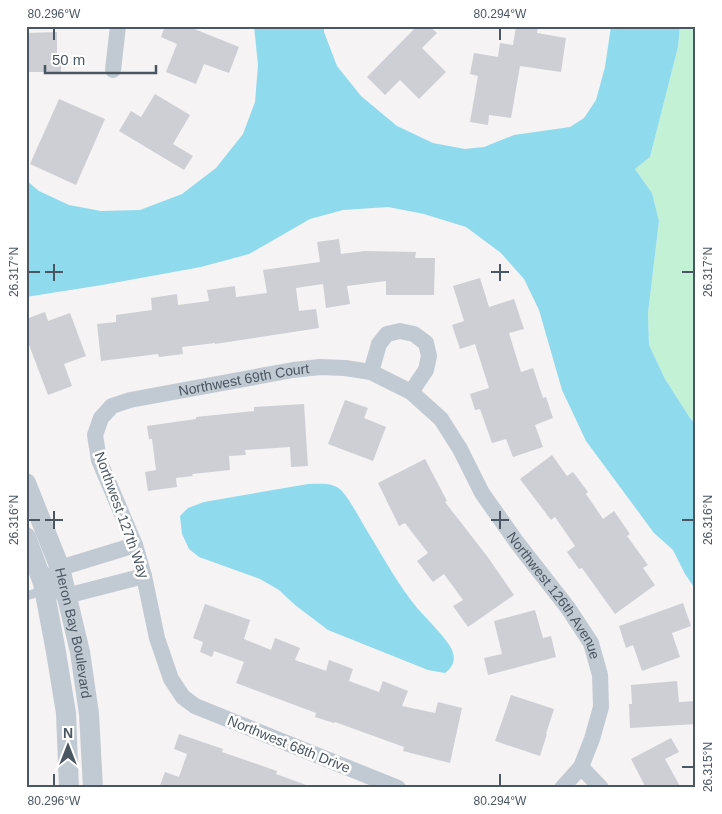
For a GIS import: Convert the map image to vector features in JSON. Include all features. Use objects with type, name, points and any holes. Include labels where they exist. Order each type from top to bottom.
[{"type":"street","points":[[114,70],[118,26]]},
{"type":"street","points":[[371,372],[379,344],[387,334],[400,331],[414,334],[426,343],[429,356],[426,370],[411,392]]},
{"type":"street","name":"Northwest 69th Court","points":[[102,418],[112,406],[130,400],[293,370],[320,367],[345,368],[371,372],[391,381]]},
{"type":"street","name":"Northwest 126th Avenue","points":[[391,381],[411,392],[441,419],[460,449],[482,493],[518,544],[568,608],[591,643],[600,675],[601,707],[592,739],[581,766],[563,787]]},
{"type":"street","name":"Northwest 127th Way","points":[[102,418],[95,435],[99,460],[135,545],[144,576],[156,638],[171,679],[183,696]]},
{"type":"street","name":"Heron Bay Boulevard","points":[[26,483],[60,568],[80,652],[89,714],[93,788]]},
{"type":"street","name":"Heron Bay Boulevard","points":[[26,537],[43,583],[56,652],[66,713],[69,788]]},
{"type":"street","points":[[135,545],[60,568],[43,583],[66,596],[144,576]]},
{"type":"street","name":"Northwest 68th Drive","points":[[183,696],[195,706],[398,788]]},
{"type":"street","points":[[581,766],[601,788]]},
{"type":"lane","points":[[26,596],[36,593],[43,583]]},
{"type":"green space","points":[[680,26],[696,26],[696,424],[690,418],[665,379],[649,345],[648,313],[659,221],[652,193],[635,169],[650,157],[678,47]]},
{"type":"water","points":[[254,26],[324,26],[324,32],[337,66],[361,96],[397,126],[433,143],[465,149],[484,147],[514,135],[570,127],[584,118],[596,100],[605,67],[611,26],[680,26],[678,47],[650,157],[635,169],[652,193],[659,221],[648,313],[649,345],[665,379],[690,418],[696,424],[696,590],[685,574],[673,550],[654,533],[586,441],[562,390],[539,310],[524,279],[501,253],[466,227],[424,214],[388,207],[343,210],[310,219],[249,254],[201,267],[26,297],[26,180],[39,191],[69,205],[101,211],[140,210],[182,194],[216,168],[243,134],[255,102],[258,65]]},
{"type":"water","points":[[308,484],[326,484],[337,487],[348,499],[404,590],[450,646],[454,660],[452,666],[445,673],[428,670],[328,630],[295,605],[279,590],[260,579],[199,557],[189,549],[182,534],[180,516],[188,508],[204,502]]},
{"type":"building","points":[[165,26],[187,26],[239,47],[229,73],[204,64],[196,84],[166,72],[177,44],[161,37]]},
{"type":"building","points":[[417,26],[429,26],[437,33],[422,48],[446,72],[419,99],[400,80],[385,95],[367,77]]},
{"type":"building","points":[[516,26],[538,27],[537,33],[566,38],[561,72],[520,66],[511,118],[489,115],[488,125],[470,122],[478,76],[470,74],[474,53],[498,57],[500,43],[513,45]]},
{"type":"building","points":[[57,32],[57,57],[61,57],[61,72],[26,72],[26,33]]},
{"type":"building","points":[[155,94],[190,115],[173,144],[193,156],[184,170],[119,131],[131,111],[141,117]]},
{"type":"building","points":[[59,99],[105,119],[76,185],[30,164]]},
{"type":"building","points":[[339,239],[341,254],[365,251],[416,252],[415,258],[435,258],[434,295],[386,295],[386,281],[347,286],[350,304],[326,308],[323,284],[296,288],[299,311],[316,309],[319,328],[215,344],[182,347],[183,354],[159,357],[158,354],[101,361],[97,324],[116,322],[116,315],[152,310],[151,298],[177,294],[178,305],[209,301],[207,290],[235,286],[236,297],[267,293],[263,270],[320,262],[317,242]]},
{"type":"building","points":[[480,278],[489,307],[514,299],[524,329],[509,333],[521,372],[533,368],[543,398],[546,397],[553,418],[535,425],[543,447],[513,457],[506,439],[492,443],[480,409],[475,410],[470,394],[489,388],[475,344],[460,349],[452,325],[464,321],[453,286]]},
{"type":"building","points":[[45,312],[48,321],[70,313],[86,356],[64,364],[72,386],[48,395],[26,337],[26,319]]},
{"type":"building","points":[[345,400],[368,408],[364,418],[386,427],[373,461],[328,444]]},
{"type":"building","points":[[304,404],[308,466],[291,467],[290,447],[245,450],[246,455],[229,456],[230,470],[192,474],[193,476],[176,478],[177,487],[148,491],[145,472],[156,470],[152,439],[149,439],[147,426],[196,419],[196,417],[254,411],[254,407]]},
{"type":"building","points":[[552,455],[567,476],[573,472],[588,492],[586,494],[603,519],[614,511],[630,534],[627,536],[648,565],[643,568],[655,585],[615,614],[582,568],[579,569],[567,552],[575,546],[555,517],[551,520],[520,479]]},
{"type":"building","points":[[425,459],[447,501],[445,502],[487,556],[514,595],[468,627],[453,606],[463,600],[444,574],[433,582],[417,561],[428,553],[405,523],[399,526],[378,483]]},
{"type":"building","points":[[683,603],[691,626],[672,633],[680,657],[642,671],[633,645],[626,648],[619,626]]},
{"type":"building","points":[[205,604],[250,620],[244,639],[271,650],[275,638],[300,648],[295,660],[326,671],[329,660],[353,669],[349,681],[379,692],[383,681],[408,691],[402,706],[435,713],[438,702],[462,708],[450,763],[403,751],[404,747],[335,722],[315,717],[316,713],[236,683],[244,662],[214,651],[212,657],[200,652],[203,642],[193,638]]},
{"type":"building","points":[[535,610],[543,638],[551,636],[556,657],[488,675],[484,658],[502,654],[494,621]]},
{"type":"building","points":[[677,681],[679,702],[696,701],[696,724],[630,728],[629,704],[632,704],[631,685]]},
{"type":"building","points":[[511,695],[554,709],[540,756],[495,741]]},
{"type":"building","points":[[179,734],[223,749],[222,752],[277,771],[276,774],[309,786],[309,788],[159,788],[165,772],[179,777],[187,754],[174,749]]},
{"type":"building","points":[[671,738],[679,752],[665,759],[681,788],[646,788],[631,759]]}]
